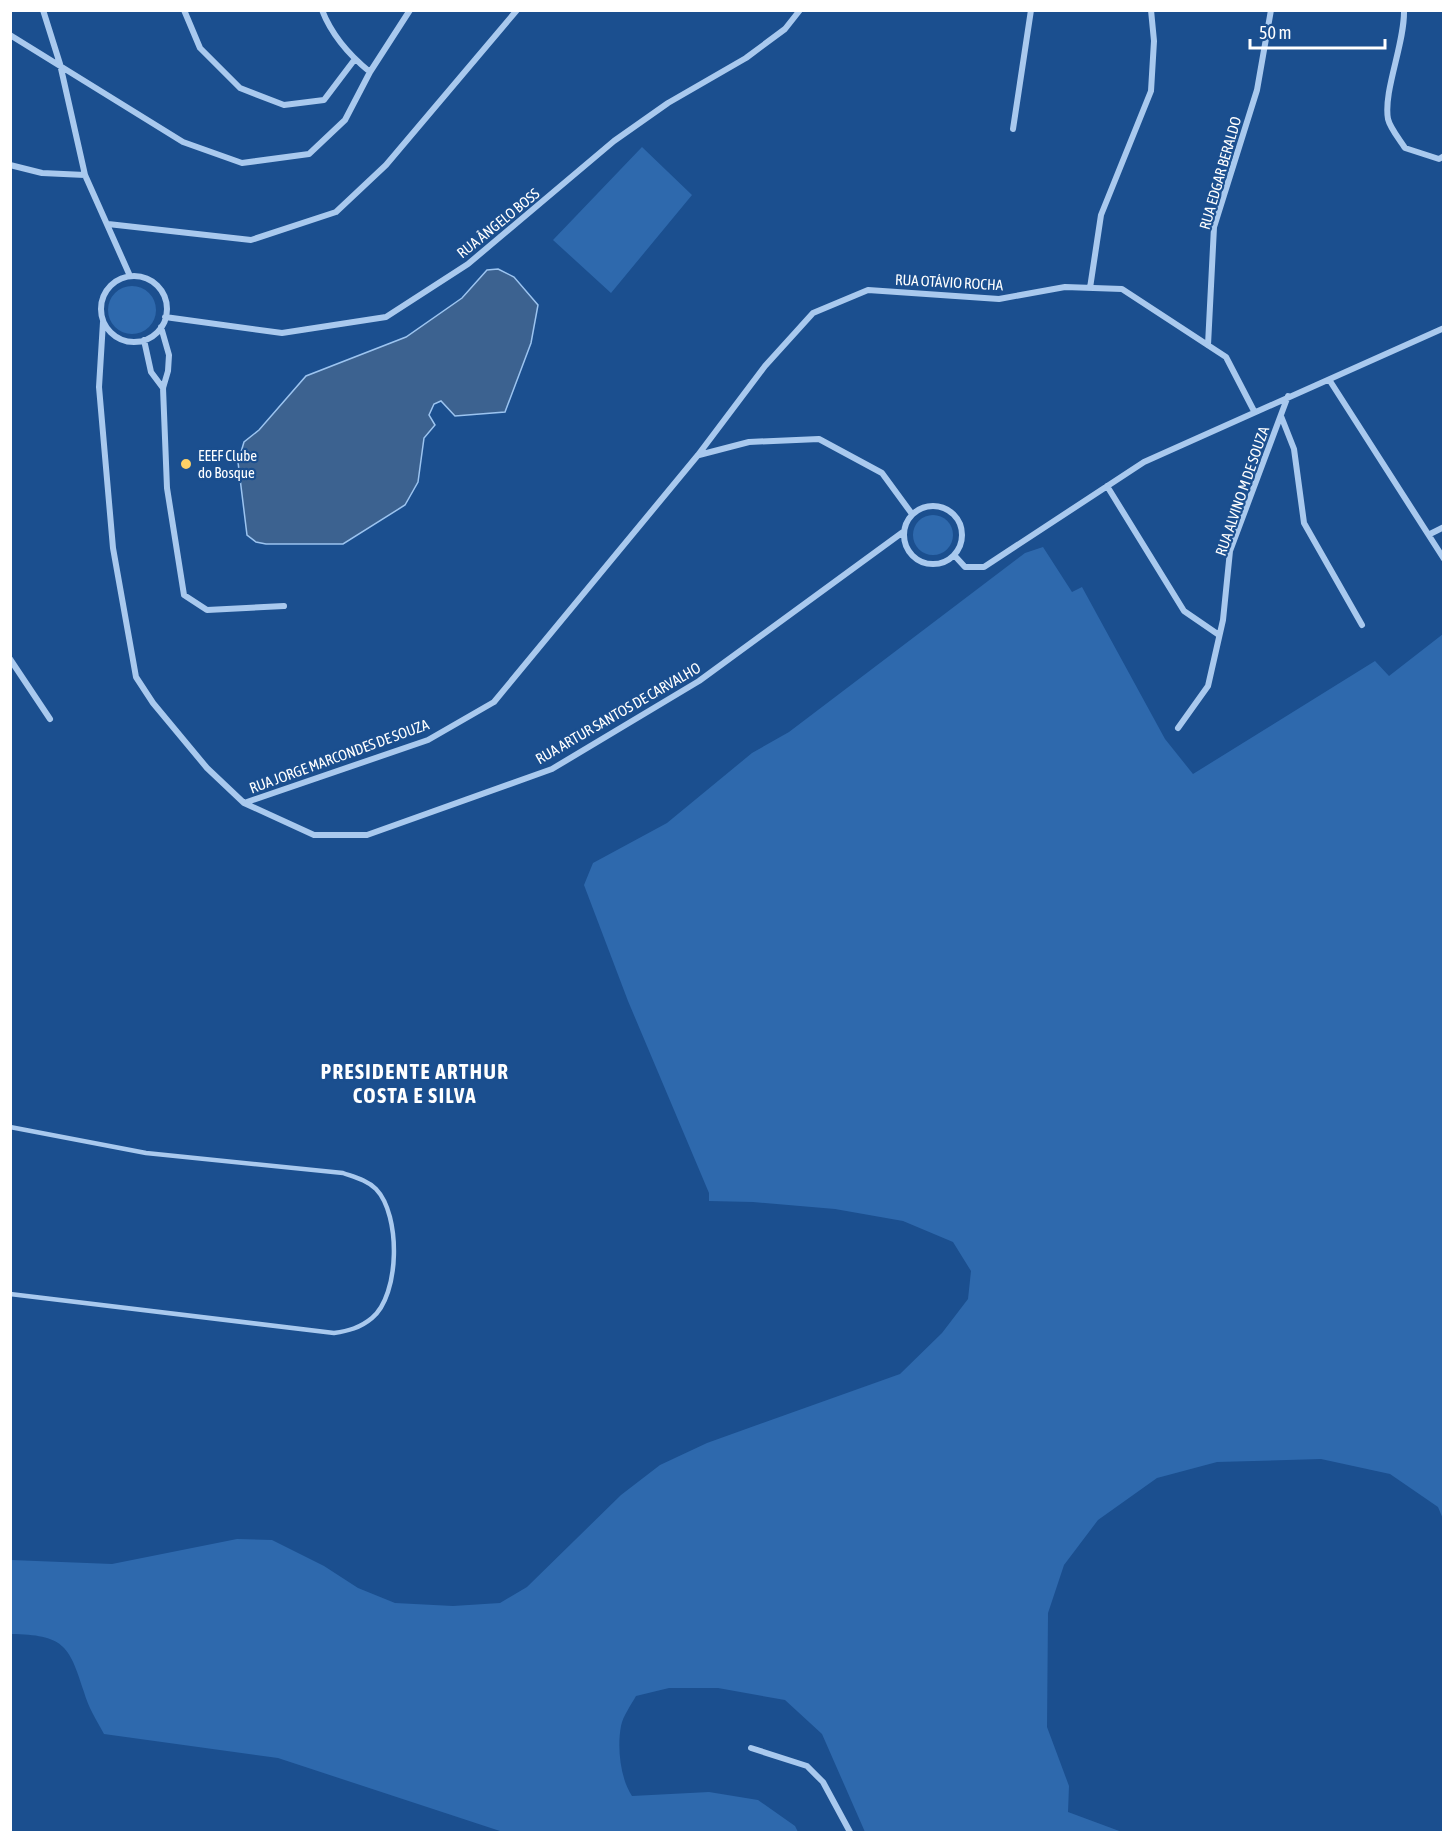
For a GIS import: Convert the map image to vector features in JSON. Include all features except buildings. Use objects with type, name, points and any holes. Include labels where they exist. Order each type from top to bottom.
[{"type":"street","points":[[43,10],[60,64],[85,175],[130,276]]},
{"type":"street","points":[[184,10],[200,48],[240,88],[284,105],[324,100],[355,60]]},
{"type":"street","points":[[322,10],[329,28],[355,60],[370,72]]},
{"type":"street","points":[[10,35],[183,142],[242,163],[309,154],[345,120],[370,72],[410,10]]},
{"type":"street","points":[[108,225],[250,240],[336,212],[386,165],[517,10]]},
{"type":"street","name":"RUA ÂNGELO BOSS","points":[[165,317],[282,333],[386,317],[468,264],[614,141],[668,103],[746,58],[785,29],[800,10]]},
{"type":"street","points":[[1013,129],[1031,10]]},
{"type":"street","points":[[1090,288],[1101,215],[1151,91],[1154,41],[1151,10]]},
{"type":"street","name":"RUA EDGAR BERALDO","points":[[1208,345],[1214,227],[1257,90],[1271,10]]},
{"type":"street","points":[[1404,10],[1405,27],[1391,85],[1388,120],[1405,148],[1439,159],[1443,156]]},
{"type":"street","points":[[10,165],[42,173],[85,175]]},
{"type":"street","points":[[130,276],[150,280],[159,287],[164,296],[165,317],[161,327],[144,340],[122,339],[112,334],[103,322],[101,305],[104,294],[119,279],[130,276]]},
{"type":"street","name":"RUA OTÁVIO ROCHA","points":[[698,455],[765,366],[813,313],[868,290],[999,299],[1065,287],[1122,290],[1226,357],[1254,411]]},
{"type":"street","name":"RUA JORGE MARCONDES DE SOUZA","points":[[103,322],[99,387],[113,548],[136,677],[153,703],[207,768],[244,803],[428,740],[494,702],[698,455]]},
{"type":"street","points":[[161,327],[169,355],[168,371],[163,388],[167,488],[184,595],[207,610],[284,606]]},
{"type":"street","points":[[954,555],[965,567],[984,567],[1144,462],[1288,396],[1330,381],[1443,328]]},
{"type":"street","points":[[144,340],[151,372],[163,388]]},
{"type":"street","points":[[1330,381],[1430,534],[1443,559]]},
{"type":"street","name":"RUA ALVINO M DE SOUZA","points":[[1178,728],[1208,686],[1219,635],[1230,551],[1288,396]]},
{"type":"street","points":[[1281,416],[1294,449],[1304,523],[1362,625]]},
{"type":"street","points":[[698,455],[749,442],[819,439],[882,473],[912,514]]},
{"type":"street","points":[[1107,486],[1184,611],[1219,635]]},
{"type":"street","points":[[930,505],[951,511],[961,524],[962,534],[961,545],[954,555],[944,562],[923,562],[914,557],[907,548],[903,532],[912,514],[930,505]]},
{"type":"street","points":[[1430,534],[1443,527]]},
{"type":"street","name":"RUA ARTUR SANTOS DE CARVALHO","points":[[244,803],[314,835],[367,835],[552,769],[699,681],[903,532]]},
{"type":"street","points":[[10,659],[50,719]]},
{"type":"street","points":[[751,1748],[807,1766],[823,1782],[850,1833]]},
{"type":"lane","points":[[10,1127],[146,1153],[343,1173],[364,1180],[376,1189],[389,1209],[395,1246],[390,1285],[374,1317],[353,1330],[334,1334],[10,1294]]},
{"type":"shaded area","points":[[642,147],[692,195],[611,293],[553,240]]},
{"type":"shaded area","points":[[498,269],[514,277],[538,305],[531,343],[505,412],[455,416],[441,401],[434,404],[429,415],[435,425],[424,438],[418,482],[405,505],[343,544],[266,544],[256,542],[247,535],[238,462],[244,442],[259,430],[306,376],[406,337],[462,298],[487,270]]},
{"type":"shaded area","points":[[132,286],[149,293],[156,310],[149,327],[132,334],[115,327],[108,310],[115,293]]},
{"type":"shaded area","points":[[933,515],[941,516],[947,521],[952,527],[952,543],[947,549],[941,554],[933,555],[925,554],[919,549],[914,543],[913,535],[914,527],[919,521],[925,516]]},
{"type":"shaded area","points":[[1043,547],[1072,592],[1082,587],[1165,739],[1193,774],[1375,661],[1389,676],[1443,634],[1443,1519],[1438,1507],[1390,1474],[1321,1459],[1217,1462],[1157,1478],[1098,1520],[1064,1565],[1048,1613],[1047,1727],[1069,1786],[1068,1812],[1122,1832],[865,1832],[822,1734],[785,1700],[718,1688],[669,1688],[636,1696],[623,1718],[620,1734],[620,1762],[628,1789],[632,1796],[709,1792],[758,1800],[795,1826],[798,1832],[503,1832],[278,1758],[104,1734],[88,1703],[74,1663],[61,1645],[42,1637],[11,1634],[11,1560],[112,1564],[237,1539],[272,1540],[324,1566],[358,1588],[395,1603],[453,1606],[500,1603],[527,1587],[621,1495],[660,1465],[707,1443],[900,1374],[942,1333],[968,1299],[971,1271],[953,1242],[903,1221],[835,1209],[709,1201],[709,1193],[628,1001],[584,885],[593,863],[667,823],[752,753],[789,732],[1025,553]]},
{"type":"place","name":"EEEF Clube do Bosque","points":[[186,464]]},
{"type":"district","name":"PRESIDENTE ARTHUR COSTA E SILVA","points":[[415,1083]]}]
